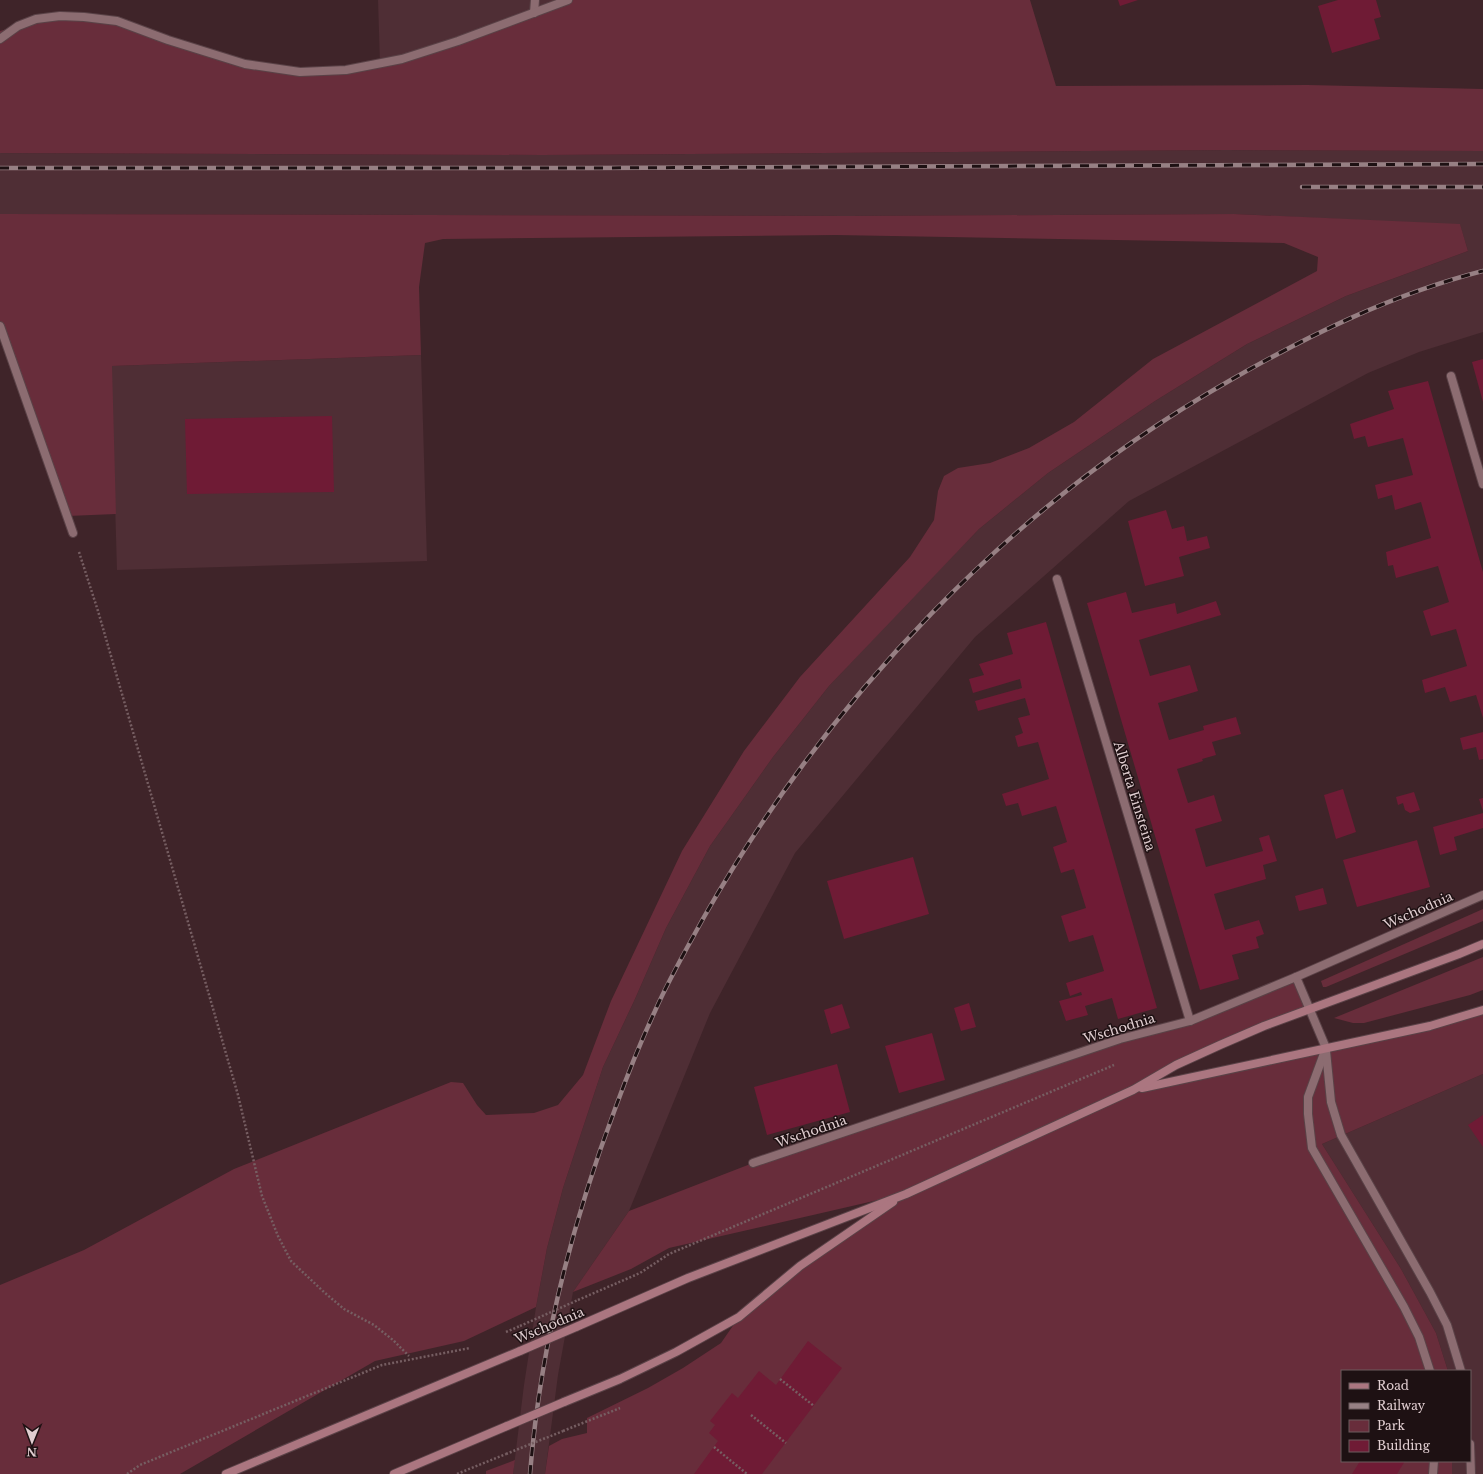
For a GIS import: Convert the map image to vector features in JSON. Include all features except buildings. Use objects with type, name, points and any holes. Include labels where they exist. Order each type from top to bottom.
[{"type":"street","points":[[534,12],[535,0]]},
{"type":"street","points":[[0,39],[18,26],[36,19],[60,16],[84,17],[118,21],[168,40],[245,64],[300,72],[346,70],[402,59],[458,41],[568,0]]},
{"type":"street","points":[[0,326],[73,533]]},
{"type":"street","points":[[1452,376],[1483,484]]},
{"type":"street","name":"Alberta Einsteina","points":[[1057,578],[1190,1021]]},
{"type":"street","name":"Wschodnia","points":[[753,1163],[1120,1039],[1190,1021],[1296,977],[1483,895]]},
{"type":"street","name":"Wschodnia","points":[[226,1474],[520,1351],[688,1278],[906,1194],[1133,1090],[1176,1065],[1220,1045],[1310,1009],[1460,954],[1483,944]]},
{"type":"street","points":[[1296,977],[1326,1048],[1331,1102],[1341,1135],[1430,1292],[1447,1325],[1461,1370]]},
{"type":"street","name":"Wschodnia","points":[[1133,1090],[1430,1026],[1483,1010]]},
{"type":"street","points":[[1326,1048],[1308,1097],[1308,1114],[1312,1148],[1404,1307],[1419,1337],[1430,1370]]},
{"type":"street","name":"Wschodnia","points":[[394,1474],[620,1379],[676,1352],[739,1316],[800,1266],[906,1194]]},
{"type":"street","points":[[1433,1474],[1434,1462]]},
{"type":"street","points":[[1471,1462],[1471,1474]]},
{"type":"path","points":[[73,533],[98,611],[238,1095],[262,1196],[278,1236],[291,1261],[319,1288],[344,1309],[374,1325],[394,1340],[409,1356]]},
{"type":"path","points":[[499,1335],[640,1273],[669,1254],[1119,1063]]},
{"type":"path","points":[[127,1474],[140,1465],[382,1365],[472,1347]]},
{"type":"path","points":[[780,1379],[814,1406]]},
{"type":"path","points":[[457,1474],[620,1408]]},
{"type":"path","points":[[751,1415],[786,1443]]},
{"type":"path","points":[[714,1447],[747,1474]]},
{"type":"shaded area","points":[[378,0],[559,0],[559,3],[380,64]]},
{"type":"shaded area","points":[[1226,150],[1483,151],[1483,332],[1419,352],[1368,373],[1129,501],[975,637],[795,853],[710,1013],[629,1211],[573,1292],[558,1375],[545,1474],[513,1474],[524,1385],[547,1248],[563,1188],[603,1067],[666,928],[710,846],[773,757],[829,686],[904,606],[979,529],[1048,473],[1155,401],[1247,344],[1346,296],[1468,251],[1460,225],[1234,214],[849,216],[0,214],[0,153],[542,155]]},
{"type":"shaded area","points":[[421,355],[427,561],[117,570],[111,366]]},
{"type":"shaded area","points":[[1483,1074],[1483,1474],[1452,1474],[1452,1462],[1471,1462],[1471,1370],[1448,1370],[1436,1333],[1401,1269],[1322,1144]]},
{"type":"green space","points":[[568,0],[1030,0],[1056,86],[1307,85],[1483,89],[1483,151],[1226,150],[542,155],[0,153],[0,31],[36,19],[117,21],[245,64],[300,72],[380,64]]},
{"type":"green space","points":[[0,214],[849,216],[1234,214],[1460,224],[1468,251],[1346,296],[1247,344],[1155,401],[1048,473],[979,529],[829,686],[773,757],[710,846],[666,928],[603,1067],[563,1188],[547,1248],[536,1307],[464,1341],[375,1361],[180,1474],[0,1474],[0,1285],[84,1250],[234,1169],[451,1082],[463,1083],[477,1105],[486,1115],[534,1113],[558,1105],[583,1075],[611,1001],[682,851],[744,751],[800,677],[910,557],[934,520],[938,491],[944,476],[958,468],[990,463],[1029,448],[1074,422],[1153,359],[1317,271],[1318,257],[1284,243],[836,235],[443,239],[425,243],[419,287],[421,355],[112,366],[116,514],[68,516],[0,328]]},
{"type":"green space","points":[[1483,909],[1483,921],[1323,987],[1321,981]]},
{"type":"green space","points":[[1483,957],[1483,990],[1470,995],[1364,1023],[1353,1023],[1334,1018]]},
{"type":"green space","points":[[1296,977],[1310,1009],[1264,1026],[1135,1089],[1483,1010],[1483,1074],[1322,1144],[1401,1269],[1436,1333],[1448,1370],[1341,1370],[1341,1462],[1452,1462],[1452,1474],[545,1474],[549,1446],[562,1439],[587,1433],[587,1418],[648,1388],[683,1368],[721,1343],[739,1317],[800,1266],[904,1194],[669,1248],[631,1269],[573,1292],[629,1211],[753,1163],[1120,1039],[1190,1021]]},
{"type":"green space","points":[[515,1460],[513,1474],[486,1474],[486,1471]]},
{"type":"railway","points":[[0,168],[589,168],[1483,164]]},
{"type":"railway","points":[[1302,187],[1483,187]]},
{"type":"railway","points":[[530,1474],[541,1381],[571,1243],[599,1153],[629,1072],[666,987],[704,917],[753,837],[807,759],[867,685],[931,614],[1000,548],[1072,487],[1149,431],[1259,364],[1352,317],[1417,291],[1483,271]]}]
